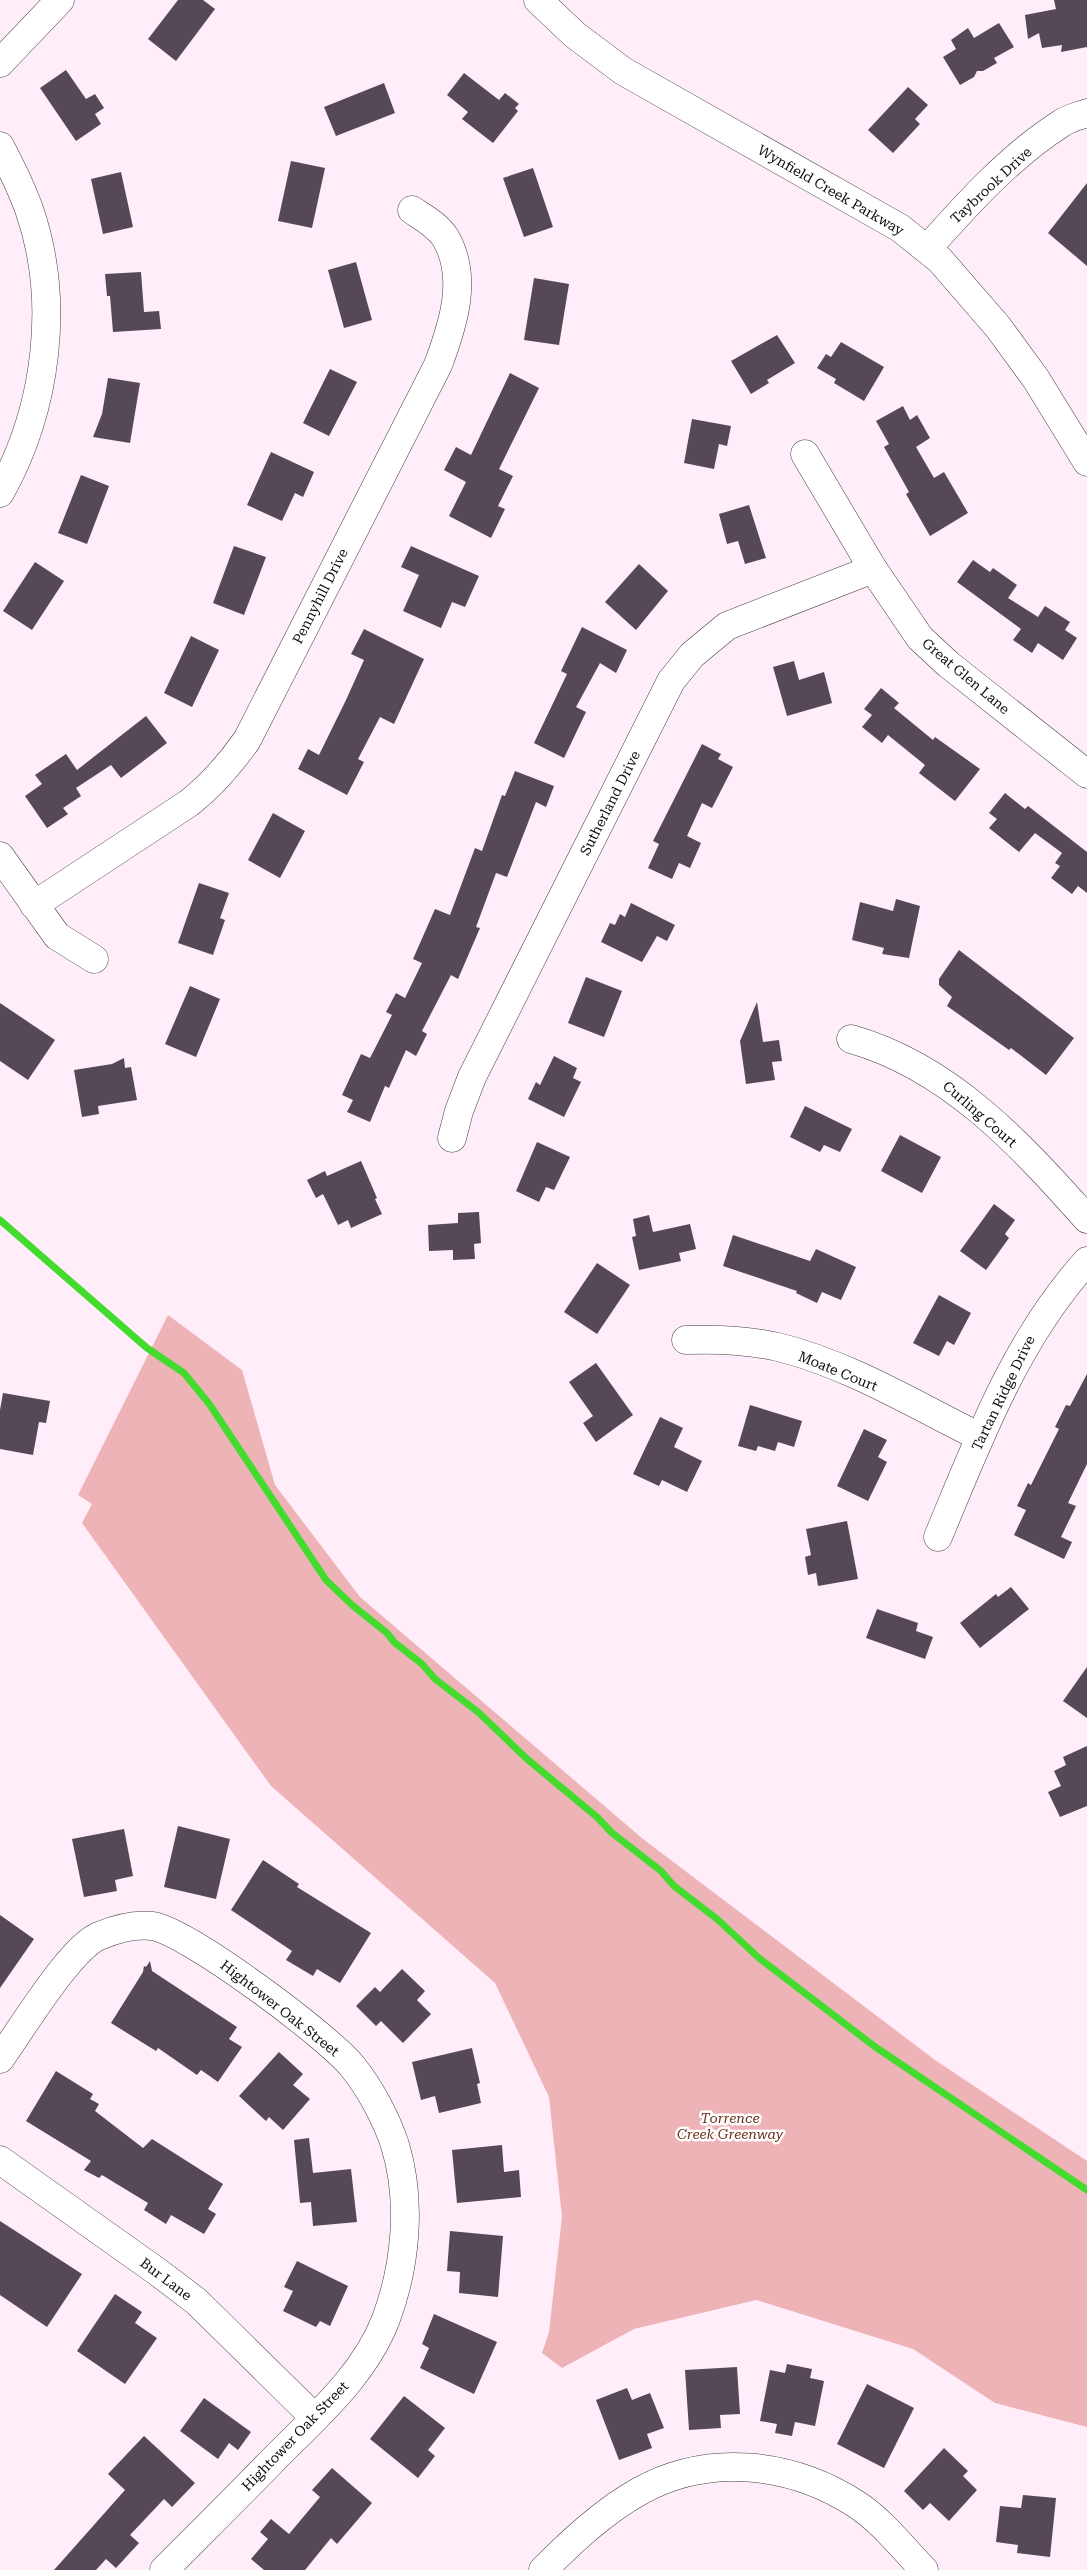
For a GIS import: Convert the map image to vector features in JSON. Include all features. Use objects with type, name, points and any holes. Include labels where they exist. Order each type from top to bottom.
[{"type":"street","points":[[0,63],[60,0]]},
{"type":"street","name":"Wynfield Creek Parkway","points":[[538,0],[575,35],[623,71],[900,228],[927,249],[963,284],[998,327],[1036,379],[1087,462]]},
{"type":"street","name":"Taybrook Drive","points":[[927,249],[964,207],[1007,166],[1063,122],[1087,113]]},
{"type":"street","points":[[0,146],[30,211],[41,260],[46,298],[45,345],[36,402],[28,432],[0,494]]},
{"type":"street","name":"Pennyhill Drive","points":[[34,905],[189,803],[207,789],[229,765],[246,740],[438,364],[451,330],[456,305],[457,276],[454,258],[444,237],[434,225],[412,210]]},
{"type":"street","name":"Great Glen Lane","points":[[805,454],[872,568],[920,638],[948,664],[1087,774]]},
{"type":"street","name":"Sutherland Drive","points":[[452,1138],[459,1111],[472,1077],[671,681],[692,654],[727,626],[872,568]]},
{"type":"street","points":[[0,856],[57,936],[94,959]]},
{"type":"street","name":"Curling Court","points":[[851,1039],[879,1047],[902,1057],[953,1089],[1005,1133],[1087,1219]]},
{"type":"street","name":"Tartan Ridge Drive","points":[[938,1537],[980,1437],[1030,1335],[1047,1309],[1087,1261]]},
{"type":"street","name":"Moate Court","points":[[686,1340],[731,1341],[778,1347],[843,1370],[980,1437]]},
{"type":"street","name":"Hightower Oak Street","points":[[0,2059],[75,1952],[96,1937],[123,1927],[153,1926],[177,1934],[206,1952],[321,2036],[351,2064],[374,2100],[395,2145],[403,2189],[405,2233],[398,2274],[386,2319],[367,2357],[336,2397],[164,2570]]},
{"type":"street","name":"Bur Lane","points":[[0,2160],[196,2301],[315,2418]]},
{"type":"street","points":[[543,2570],[606,2513],[640,2491],[670,2478],[706,2467],[738,2465],[804,2478],[856,2504],[878,2522],[924,2570]]},
{"type":"green space","name":"Torrence Creek Greenway","points":[[168,1315],[242,1370],[275,1485],[360,1597],[643,1839],[935,2060],[1087,2161],[1087,2427],[995,2403],[913,2349],[756,2300],[634,2329],[562,2368],[542,2353],[549,2332],[562,2217],[549,2097],[495,1983],[271,1786],[82,1523],[92,1504],[78,1495]]},
{"type":"building","points":[[178,0],[203,0],[215,9],[176,61],[148,39]]},
{"type":"building","points":[[1054,0],[1087,0],[1087,47],[1061,52],[1062,45],[1042,48],[1039,33],[1028,39],[1025,15],[1056,9]]},
{"type":"building","points":[[999,23],[1014,47],[994,58],[997,63],[983,71],[977,71],[974,77],[960,85],[943,57],[956,49],[951,40],[968,28],[974,38]]},
{"type":"building","points":[[66,70],[86,99],[95,94],[104,108],[95,114],[101,124],[76,141],[40,88]]},
{"type":"building","points":[[464,73],[499,100],[505,93],[519,104],[515,108],[518,111],[493,143],[462,119],[468,112],[447,95]]},
{"type":"building","points":[[384,83],[395,113],[336,136],[324,107]]},
{"type":"building","points":[[908,87],[928,105],[915,119],[920,124],[893,153],[868,130]]},
{"type":"building","points":[[291,161],[325,168],[312,228],[278,221]]},
{"type":"building","points":[[533,168],[553,227],[524,237],[503,178]]},
{"type":"building","points":[[121,172],[133,227],[103,234],[91,179]]},
{"type":"building","points":[[1087,183],[1087,266],[1048,233]]},
{"type":"building","points":[[356,262],[372,320],[344,328],[328,270]]},
{"type":"building","points":[[141,272],[144,312],[159,311],[161,329],[113,332],[110,296],[107,296],[105,274]]},
{"type":"building","points":[[534,278],[569,284],[559,345],[524,340]]},
{"type":"building","points":[[777,335],[795,363],[767,380],[769,383],[751,394],[731,361]]},
{"type":"building","points":[[841,342],[884,367],[864,401],[834,383],[836,379],[817,368],[826,354],[831,357]]},
{"type":"building","points":[[330,369],[357,382],[329,436],[303,423]]},
{"type":"building","points":[[510,373],[539,388],[499,469],[513,476],[498,506],[505,509],[491,538],[449,516],[466,482],[444,470],[456,447],[471,455]]},
{"type":"building","points":[[108,378],[140,383],[130,443],[93,437],[102,414]]},
{"type":"building","points":[[903,406],[910,420],[917,415],[930,438],[916,447],[934,478],[944,472],[968,513],[930,536],[906,494],[909,492],[884,447],[889,444],[876,421]]},
{"type":"building","points":[[692,419],[731,426],[727,446],[719,444],[714,469],[684,463]]},
{"type":"building","points":[[271,452],[314,472],[303,497],[295,493],[282,521],[247,505]]},
{"type":"building","points":[[81,475],[109,486],[87,544],[58,533]]},
{"type":"building","points":[[749,505],[766,558],[745,564],[738,541],[727,544],[719,514]]},
{"type":"building","points":[[234,546],[266,557],[244,615],[213,603]]},
{"type":"building","points":[[411,546],[479,576],[465,607],[452,602],[441,628],[403,611],[419,575],[401,567]]},
{"type":"building","points":[[973,560],[990,572],[993,568],[1017,585],[1008,598],[1038,617],[1045,606],[1070,622],[1065,630],[1077,638],[1063,660],[1038,643],[1032,653],[1013,640],[1021,629],[957,582]]},
{"type":"building","points":[[35,562],[64,581],[32,630],[3,611]]},
{"type":"building","points":[[639,564],[668,591],[636,630],[605,602]]},
{"type":"building","points":[[582,627],[627,650],[616,673],[600,663],[576,707],[586,712],[564,758],[534,743],[567,674],[561,671]]},
{"type":"building","points":[[364,629],[424,659],[394,724],[380,717],[358,759],[364,762],[347,795],[298,769],[308,749],[319,755],[346,700],[364,660],[351,654]]},
{"type":"building","points":[[191,636],[219,650],[192,707],[164,693]]},
{"type":"building","points":[[794,661],[799,680],[824,672],[832,703],[787,716],[773,667]]},
{"type":"building","points":[[881,688],[899,703],[894,708],[933,740],[935,737],[980,769],[955,801],[919,773],[925,765],[888,735],[882,743],[862,727],[872,715],[864,709]]},
{"type":"building","points":[[146,716],[167,743],[121,778],[111,765],[76,788],[81,796],[63,808],[68,814],[47,828],[25,796],[42,784],[35,775],[66,754],[77,770]]},
{"type":"building","points":[[702,744],[721,754],[718,759],[733,767],[712,808],[702,803],[687,836],[701,843],[690,868],[679,863],[672,879],[648,868],[659,844],[653,841]]},
{"type":"building","points":[[515,771],[554,786],[546,807],[536,802],[507,877],[496,873],[476,927],[480,928],[458,979],[451,975],[422,1031],[427,1034],[416,1056],[406,1050],[389,1088],[385,1086],[370,1122],[347,1112],[353,1100],[342,1095],[361,1054],[370,1058],[392,1015],[386,1012],[396,993],[405,998],[422,963],[413,959],[435,909],[450,915],[475,848],[482,851],[502,795],[505,796]]},
{"type":"building","points":[[1005,793],[1025,809],[1028,806],[1087,852],[1087,893],[1078,886],[1072,894],[1051,878],[1060,866],[1055,863],[1062,853],[1035,833],[1019,852],[989,828],[997,819],[989,813]]},
{"type":"building","points":[[273,813],[305,831],[280,878],[248,860]]},
{"type":"building","points":[[199,883],[229,893],[220,918],[225,920],[213,955],[178,943]]},
{"type":"building","points":[[896,899],[920,906],[909,958],[882,954],[884,948],[852,940],[860,902],[893,911]]},
{"type":"building","points":[[631,903],[675,925],[667,941],[657,936],[642,962],[601,942],[610,923],[615,925],[620,914],[625,917]]},
{"type":"building","points":[[959,950],[1074,1038],[1046,1075],[1011,1048],[1009,1050],[947,1006],[952,997],[939,985],[939,979]]},
{"type":"building","points":[[586,977],[622,991],[604,1037],[568,1023]]},
{"type":"building","points":[[190,986],[220,999],[196,1057],[165,1044]]},
{"type":"building","points":[[757,1002],[763,1042],[779,1040],[782,1061],[772,1062],[775,1080],[746,1084],[740,1041]]},
{"type":"building","points":[[0,1003],[55,1040],[28,1080],[0,1061]]},
{"type":"building","points":[[554,1056],[577,1068],[573,1078],[581,1082],[564,1117],[528,1099],[536,1082],[540,1085]]},
{"type":"building","points":[[124,1058],[125,1068],[131,1067],[137,1100],[98,1106],[99,1114],[82,1117],[74,1070],[112,1064]]},
{"type":"building","points":[[805,1106],[852,1129],[840,1152],[824,1145],[820,1152],[790,1137]]},
{"type":"building","points":[[900,1135],[941,1157],[922,1193],[881,1171]]},
{"type":"building","points":[[537,1142],[570,1157],[554,1190],[546,1187],[539,1202],[516,1191]]},
{"type":"building","points":[[361,1161],[382,1214],[351,1228],[348,1220],[338,1225],[323,1194],[316,1198],[307,1180],[325,1171],[327,1176]]},
{"type":"building","points":[[994,1204],[1015,1220],[1005,1234],[1009,1238],[986,1270],[960,1251]]},
{"type":"building","points":[[479,1212],[481,1243],[474,1244],[475,1259],[453,1260],[453,1250],[429,1251],[428,1225],[458,1223],[458,1213]]},
{"type":"building","points":[[649,1215],[653,1232],[690,1224],[696,1249],[679,1253],[681,1261],[639,1270],[632,1237],[636,1236],[633,1219]]},
{"type":"building","points":[[733,1235],[810,1261],[816,1249],[856,1267],[841,1300],[822,1292],[817,1303],[796,1293],[797,1291],[723,1266]]},
{"type":"building","points":[[597,1263],[630,1285],[597,1334],[564,1312]]},
{"type":"building","points":[[939,1295],[971,1313],[954,1345],[947,1341],[939,1356],[913,1343]]},
{"type":"building","points":[[596,1363],[633,1415],[596,1442],[583,1423],[593,1416],[569,1382]]},
{"type":"building","points":[[1087,1374],[1087,1464],[1068,1503],[1076,1506],[1061,1537],[1072,1542],[1064,1559],[1014,1535],[1026,1510],[1017,1506],[1028,1483],[1031,1485],[1059,1429],[1055,1427],[1066,1405],[1070,1406]]},
{"type":"building","points":[[3,1393],[50,1401],[46,1423],[39,1422],[33,1455],[0,1449],[0,1410]]},
{"type":"building","points":[[750,1405],[802,1421],[794,1447],[778,1442],[775,1451],[758,1446],[756,1451],[738,1446]]},
{"type":"building","points":[[660,1417],[683,1428],[674,1447],[702,1461],[687,1492],[662,1480],[659,1486],[633,1474]]},
{"type":"building","points":[[864,1429],[887,1440],[878,1457],[887,1462],[868,1501],[837,1486]]},
{"type":"building","points":[[847,1521],[858,1579],[818,1586],[816,1573],[808,1575],[805,1557],[811,1555],[806,1529]]},
{"type":"building","points":[[1011,1587],[1029,1609],[980,1648],[960,1623],[996,1594],[998,1597]]},
{"type":"building","points":[[877,1609],[918,1623],[916,1631],[933,1637],[925,1659],[866,1638]]},
{"type":"building","points":[[1087,1667],[1087,1718],[1063,1701]]},
{"type":"building","points":[[1087,1746],[1087,1806],[1060,1817],[1048,1792],[1061,1786],[1054,1771],[1066,1765],[1063,1757]]},
{"type":"building","points":[[178,1826],[230,1839],[216,1899],[164,1887]]},
{"type":"building","points":[[124,1829],[133,1876],[115,1880],[117,1891],[84,1897],[72,1839]]},
{"type":"building","points":[[263,1860],[299,1884],[297,1887],[371,1933],[340,1983],[317,1969],[313,1976],[286,1960],[292,1951],[231,1910]]},
{"type":"building","points":[[0,1915],[34,1939],[0,1988]]},
{"type":"building","points":[[150,1961],[152,1971],[237,2027],[229,2039],[242,2047],[218,2082],[201,2070],[197,2075],[158,2048],[156,2051],[111,2023],[143,1972],[144,1966],[146,1967]]},
{"type":"building","points":[[402,1969],[425,1991],[417,2000],[431,2014],[403,2043],[381,2021],[376,2026],[356,2006],[375,1987],[380,1992]]},
{"type":"building","points":[[472,2048],[480,2083],[477,2084],[481,2103],[439,2113],[435,2096],[421,2100],[412,2062]]},
{"type":"building","points":[[279,2052],[303,2074],[293,2085],[310,2099],[283,2130],[269,2117],[266,2121],[239,2096]]},
{"type":"building","points":[[56,2071],[93,2094],[90,2099],[99,2104],[95,2111],[143,2148],[152,2139],[223,2184],[208,2209],[216,2214],[204,2234],[171,2215],[166,2224],[144,2210],[148,2203],[102,2175],[99,2178],[84,2170],[91,2161],[26,2121]]},
{"type":"building","points":[[309,2138],[313,2173],[351,2169],[357,2222],[313,2226],[311,2202],[300,2203],[294,2140]]},
{"type":"building","points":[[502,2145],[504,2172],[519,2170],[521,2197],[457,2203],[452,2150]]},
{"type":"building","points":[[0,2221],[82,2274],[47,2327],[0,2295]]},
{"type":"building","points":[[450,2231],[503,2236],[498,2297],[459,2293],[460,2272],[447,2271]]},
{"type":"building","points":[[297,2261],[348,2286],[330,2326],[320,2321],[316,2327],[283,2311],[293,2291],[284,2287]]},
{"type":"building","points":[[115,2294],[142,2312],[135,2323],[157,2338],[125,2384],[77,2351]]},
{"type":"building","points":[[434,2314],[497,2342],[474,2394],[420,2368],[429,2348],[422,2344]]},
{"type":"building","points":[[787,2364],[812,2369],[810,2378],[824,2381],[815,2426],[795,2422],[792,2436],[775,2433],[777,2424],[760,2421],[770,2370],[785,2373]]},
{"type":"building","points":[[737,2367],[740,2414],[720,2415],[721,2428],[689,2430],[685,2370]]},
{"type":"building","points":[[867,2384],[914,2408],[884,2468],[837,2444]]},
{"type":"building","points":[[627,2388],[632,2400],[650,2393],[664,2428],[647,2434],[652,2448],[619,2460],[596,2400]]},
{"type":"building","points":[[404,2396],[445,2428],[428,2450],[435,2456],[418,2478],[370,2439]]},
{"type":"building","points":[[204,2398],[251,2432],[238,2450],[229,2443],[218,2459],[180,2431]]},
{"type":"building","points":[[144,2436],[195,2483],[172,2507],[164,2499],[130,2535],[139,2543],[116,2568],[106,2559],[96,2570],[54,2570],[125,2490],[108,2474]]},
{"type":"building","points":[[944,2448],[968,2471],[963,2476],[977,2490],[949,2521],[930,2503],[923,2510],[904,2491]]},
{"type":"building","points":[[332,2468],[372,2503],[337,2544],[331,2538],[305,2570],[264,2570],[251,2559],[268,2539],[260,2532],[271,2519],[289,2534],[320,2497],[312,2490]]},
{"type":"building","points":[[1023,2495],[1056,2498],[1050,2557],[1017,2553],[1018,2545],[996,2542],[1000,2506],[1021,2508]]},
{"type":"waterway","points":[[0,1220],[147,1348],[184,1373],[210,1405],[326,1580],[352,1605],[422,1664],[435,1679],[478,1712],[527,1759],[597,1817],[611,1832],[661,1871],[674,1886],[717,1919],[759,1958],[874,2046],[1087,2190]]}]
